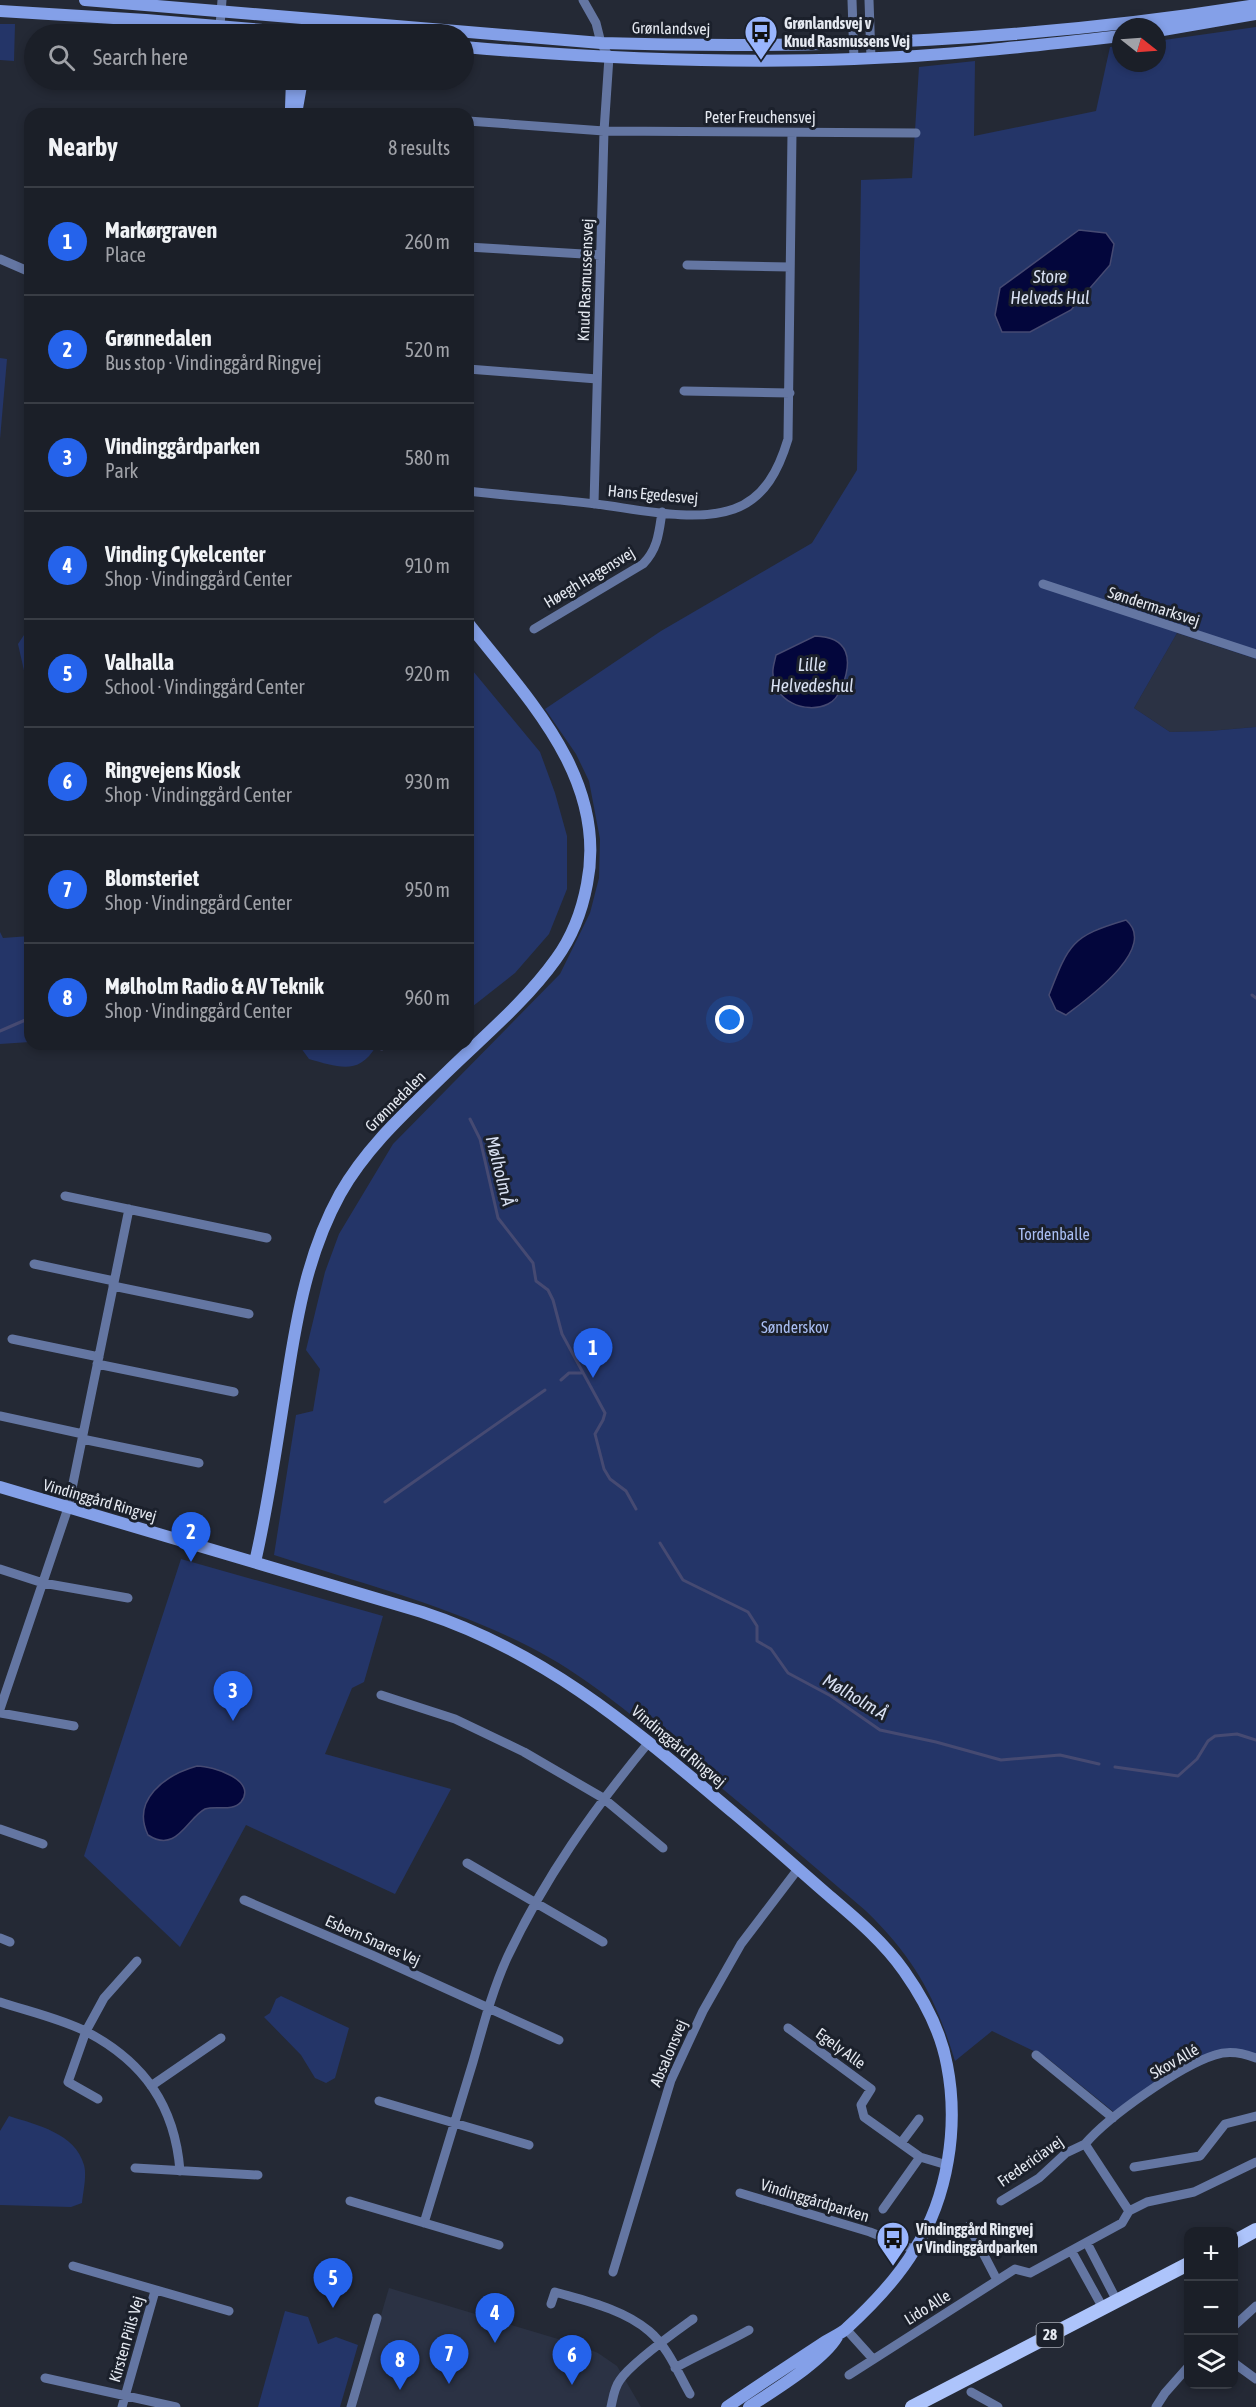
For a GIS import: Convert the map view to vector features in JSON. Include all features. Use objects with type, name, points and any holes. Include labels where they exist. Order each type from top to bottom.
[{"type":"main road","points":[[1238,2239],[1256,2230]]},
{"type":"main road","name":"28","points":[[912,2407],[1184,2267]]},
{"type":"street","name":"Grønlandsvej","points":[[85,0],[222,5],[296,19],[361,24]]},
{"type":"street","points":[[582,0],[596,23],[601,43],[609,57]]},
{"type":"street","points":[[852,0],[854,59]]},
{"type":"street","points":[[869,0],[872,58]]},
{"type":"street","points":[[220,24],[222,5]]},
{"type":"street","name":"Grønlandsvej","points":[[474,33],[601,43],[724,46],[943,40],[1134,23],[1256,5]]},
{"type":"street","points":[[0,11],[191,24]]},
{"type":"street","points":[[1166,29],[1256,14]]},
{"type":"street","points":[[296,19],[296,24]]},
{"type":"street","points":[[310,20],[310,24]]},
{"type":"street","name":"Grønlandsvej","points":[[474,48],[685,60],[854,59],[955,53],[1112,37]]},
{"type":"street","name":"Knud Rasmussensvej","points":[[594,504],[604,131],[609,57]]},
{"type":"street","points":[[291,108],[292,90]]},
{"type":"street","points":[[297,108],[300,90]]},
{"type":"street","name":"Peter Freuchensvej","points":[[474,121],[604,131],[916,133]]},
{"type":"street","name":"Hans Egedesvej","points":[[474,492],[662,512],[717,514],[735,508],[754,497],[770,482],[781,463],[788,440],[792,133]]},
{"type":"street","points":[[474,247],[600,255]]},
{"type":"street","points":[[0,260],[24,270]]},
{"type":"street","points":[[687,265],[790,267]]},
{"type":"street","points":[[474,369],[597,379]]},
{"type":"street","points":[[684,391],[789,393]]},
{"type":"street","name":"Høegh Hagensvej","points":[[534,629],[643,564],[653,554],[662,512]]},
{"type":"street","name":"Søndermarksvej","points":[[1043,584],[1256,654]]},
{"type":"street","name":"Grønnedalen","points":[[474,631],[540,714],[574,770],[589,822],[590,854],[583,903],[573,929],[558,957],[532,990],[474,1046]]},
{"type":"street","name":"Grønnedalen","points":[[255,1562],[298,1309],[316,1244],[340,1194],[361,1161],[396,1122],[470,1050]]},
{"type":"street","points":[[65,1196],[267,1238]]},
{"type":"street","points":[[74,1726],[0,1711],[68,1508],[129,1209]]},
{"type":"street","points":[[34,1264],[249,1314]]},
{"type":"street","points":[[12,1339],[234,1392]]},
{"type":"street","points":[[0,1416],[199,1463]]},
{"type":"street","name":"Vindinggård Ringvej","points":[[0,1487],[402,1606],[472,1630],[546,1668],[609,1710],[650,1742],[885,1946],[923,2001],[947,2065],[952,2118],[947,2165],[931,2221],[915,2250],[889,2284],[832,2346],[749,2407]]},
{"type":"street","points":[[0,1569],[43,1583],[128,1598]]},
{"type":"street","points":[[381,1695],[455,1719],[492,1735],[555,1768],[603,1798],[663,1848]]},
{"type":"street","points":[[424,2223],[489,2009],[506,1961],[534,1902],[568,1848],[603,1798],[650,1742]]},
{"type":"street","points":[[0,1829],[43,1844]]},
{"type":"street","points":[[467,1863],[603,1942]]},
{"type":"street","name":"Absalonsvej","points":[[613,2272],[671,2080],[698,2020],[741,1944],[798,1869]]},
{"type":"street","name":"Esbern Snares Vej","points":[[244,1900],[558,2040]]},
{"type":"street","points":[[0,1938],[10,1942]]},
{"type":"street","points":[[98,2099],[68,2082],[86,2031],[104,1998],[136,1961]]},
{"type":"street","points":[[0,2002],[86,2031],[128,2058],[151,2086],[169,2115],[178,2149],[180,2170]]},
{"type":"street","name":"Egely Alle","points":[[788,2028],[872,2089],[861,2105],[864,2117],[920,2157],[947,2165]]},
{"type":"street","points":[[151,2086],[221,2038]]},
{"type":"street","name":"Skov Allé","points":[[1085,2144],[1097,2130],[1166,2080],[1216,2054],[1241,2052],[1256,2058]]},
{"type":"street","points":[[1036,2055],[1113,2118]]},
{"type":"street","points":[[379,2101],[529,2145]]},
{"type":"street","points":[[1134,2167],[1200,2156],[1225,2124],[1256,2116]]},
{"type":"street","points":[[901,2144],[919,2120]]},
{"type":"street","name":"Fredericiavej","points":[[1001,2201],[1039,2178],[1066,2153],[1085,2144],[1129,2211]]},
{"type":"street","points":[[883,2209],[920,2157]]},
{"type":"street","points":[[1103,2308],[1072,2252],[1122,2223],[1129,2211],[1147,2202],[1194,2192],[1256,2162]]},
{"type":"street","points":[[135,2168],[258,2175]]},
{"type":"street","name":"Vindinggårdparken","points":[[740,2193],[870,2232],[915,2250]]},
{"type":"street","points":[[350,2201],[500,2246]]},
{"type":"street","points":[[969,2226],[997,2280]]},
{"type":"street","points":[[1087,2243],[1117,2301]]},
{"type":"street","name":"Lido Alle","points":[[849,2374],[1015,2269],[1030,2273],[1072,2252]]},
{"type":"street","name":"Kirsten Piils Vej","points":[[73,2266],[229,2311]]},
{"type":"street","name":"Kirsten Piils Vej","points":[[122,2407],[155,2290]]},
{"type":"street","points":[[551,2304],[555,2292],[593,2303],[633,2321],[650,2332],[660,2344],[690,2394]]},
{"type":"street","points":[[1238,2322],[1256,2306]]},
{"type":"street","points":[[351,2407],[377,2318]]},
{"type":"street","points":[[611,2407],[615,2390],[627,2371],[668,2336],[693,2319]]},
{"type":"street","points":[[675,2368],[709,2350],[715,2350],[749,2330]]},
{"type":"street","points":[[842,2333],[873,2359]]},
{"type":"street","name":"Vindinggård Ringvej","points":[[727,2407],[827,2340],[842,2333]]},
{"type":"street","points":[[1238,2366],[1256,2379]]},
{"type":"street","points":[[1156,2407],[1184,2372]]},
{"type":"street","name":"Kirsten Piils Vej","points":[[45,2378],[176,2407]]},
{"type":"street","points":[[971,2392],[998,2407]]},
{"type":"shaded area","points":[[1177,633],[1256,659],[1256,727],[1170,732],[1134,708]]},
{"type":"shaded area","points":[[389,2288],[598,2353],[617,2366],[641,2407],[354,2407]]},
{"type":"green space","points":[[0,24],[15,24],[14,61],[0,60]]},
{"type":"green space","name":"Sønderskov","points":[[1256,27],[1256,659],[1177,633],[1134,708],[1170,732],[1256,727],[1256,2054],[1209,2054],[1115,2113],[1046,2057],[992,2031],[955,2061],[940,2017],[921,1980],[898,1946],[866,1911],[623,1708],[569,1669],[500,1632],[437,1607],[274,1555],[296,1415],[313,1411],[320,1369],[306,1350],[325,1272],[339,1234],[393,1144],[560,974],[590,913],[599,878],[600,839],[589,781],[576,754],[545,709],[661,631],[812,543],[857,470],[861,180],[912,178],[919,67],[975,61],[974,136],[1096,111],[1110,47],[1112,47],[1112,72],[1166,72],[1166,40]]},
{"type":"green space","points":[[0,358],[7,359],[0,439]]},
{"type":"green space","points":[[24,635],[24,671],[18,644]]},
{"type":"green space","points":[[474,672],[540,752],[567,836],[567,889],[549,934],[515,973],[474,1005]]},
{"type":"green space","points":[[0,932],[3,938],[24,936],[24,1042],[0,1044]]},
{"type":"green space","points":[[302,1050],[373,1050],[362,1062],[347,1067],[309,1059]]},
{"type":"green space","points":[[181,1559],[383,1616],[364,1682],[352,1688],[325,1754],[451,1789],[395,1894],[246,1825],[180,1947],[84,1856]]},
{"type":"green space","points":[[281,1996],[349,2028],[335,2078],[326,2083],[315,2078],[301,2055],[264,2017],[270,2013],[276,1999]]},
{"type":"green space","points":[[9,2116],[54,2132],[72,2145],[79,2154],[85,2169],[82,2203],[71,2207],[0,2205],[0,2131]]},
{"type":"green space","points":[[285,2311],[308,2317],[318,2344],[336,2337],[358,2345],[340,2407],[258,2407]]},
{"type":"water","name":"Store Helveds Hul","points":[[1079,230],[1106,233],[1114,244],[1110,265],[1071,310],[1030,332],[1002,332],[995,315],[1000,288]]},
{"type":"water","name":"Lille Helvedeshul","points":[[815,636],[835,640],[841,645],[845,651],[847,667],[842,687],[835,699],[828,704],[810,708],[784,698],[774,683],[773,669],[776,655]]},
{"type":"water","points":[[1126,920],[1134,931],[1134,944],[1127,958],[1103,985],[1066,1015],[1056,1010],[1049,995],[1062,964],[1075,944],[1094,931]]},
{"type":"water","points":[[197,1766],[222,1772],[239,1781],[244,1787],[245,1794],[241,1802],[229,1808],[205,1809],[181,1832],[167,1840],[158,1840],[148,1835],[144,1822],[144,1811],[154,1791],[173,1776]]},
{"type":"waterway","points":[[1252,995],[1256,998]]},
{"type":"waterway","name":"Mølholm Å","points":[[0,1031],[24,1021]]},
{"type":"waterway","name":"Mølholm Å","points":[[470,1119],[480,1139],[498,1218],[533,1263],[536,1281],[548,1290],[562,1334],[605,1413],[595,1434],[604,1469],[610,1479],[626,1491],[636,1509]]},
{"type":"waterway","points":[[561,1380],[569,1373],[581,1373]]},
{"type":"waterway","points":[[385,1502],[545,1390]]},
{"type":"waterway","name":"Mølholm Å","points":[[660,1543],[683,1580],[748,1612],[757,1626],[757,1641],[771,1649],[788,1673],[831,1696],[880,1730],[936,1742],[1001,1760],[1060,1755],[1099,1764]]},
{"type":"waterway","name":"Mølholm Å","points":[[1115,1767],[1178,1776],[1197,1759],[1208,1741],[1215,1736],[1237,1734],[1256,1740]]},
{"type":"place","name":"Grønlandsvej v Knud Rasmussens Vej","points":[[761,61]]},
{"type":"place","name":"Markørgraven","points":[[593,1378]]},
{"type":"place","name":"Grønnedalen","points":[[191,1562]]},
{"type":"place","name":"Vindinggårdparken","points":[[233,1721]]},
{"type":"place","name":"Vindinggård Ringvej v Vindinggårdparken","points":[[893,2267]]},
{"type":"place","name":"Valhalla","points":[[333,2308]]},
{"type":"place","name":"Vinding Cykelcenter","points":[[495,2343]]},
{"type":"place","name":"Blomsteriet","points":[[449,2384]]},
{"type":"place","name":"Ringvejens Kiosk","points":[[572,2385]]},
{"type":"place","name":"Mølholm Radio & AV Teknik","points":[[400,2390]]},
{"type":"park label","name":"Tordenballe","points":[[1054,1234]]}]
